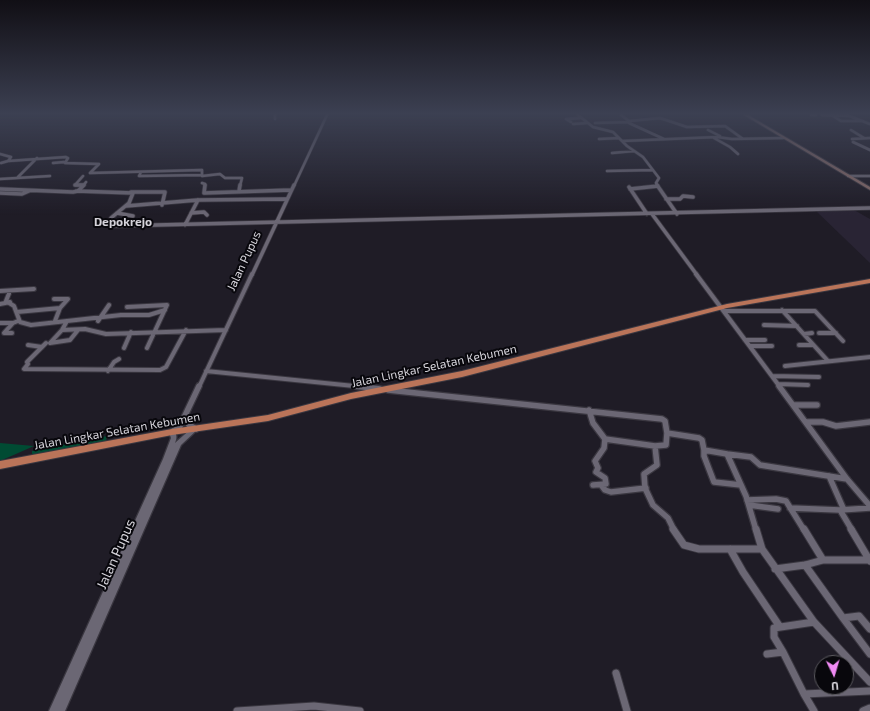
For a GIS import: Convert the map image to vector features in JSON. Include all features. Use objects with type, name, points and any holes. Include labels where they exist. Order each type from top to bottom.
[{"type":"highway","name":"Jalan Lingkar Selatan Kebumen","points":[[0,465],[172,432],[268,418],[315,404],[478,370],[797,292],[870,281]]},
{"type":"main road","points":[[800,148],[870,189]]},
{"type":"street","name":"Jalan Pupus","points":[[54,711],[166,459],[174,438],[172,432],[180,426],[185,418],[286,199],[311,148]]},
{"type":"street","points":[[631,148],[643,157],[653,170],[659,179],[655,182],[677,214]]},
{"type":"street","points":[[733,148],[738,154]]},
{"type":"street","points":[[612,152],[634,151]]},
{"type":"street","points":[[0,154],[10,159]]},
{"type":"street","points":[[18,177],[38,158]]},
{"type":"street","points":[[0,164],[10,159],[67,158],[64,162]]},
{"type":"street","points":[[53,164],[64,162],[99,164],[90,173],[202,170],[204,172],[202,175]]},
{"type":"street","points":[[625,166],[631,174]]},
{"type":"street","points":[[607,171],[653,170]]},
{"type":"street","points":[[141,172],[138,176],[220,174],[225,178],[242,178],[239,191]]},
{"type":"street","points":[[0,179],[50,176]]},
{"type":"street","points":[[83,176],[75,185],[83,186]]},
{"type":"street","points":[[848,176],[870,176]]},
{"type":"street","points":[[76,191],[86,182]]},
{"type":"street","points":[[202,183],[205,184],[204,193],[291,190]]},
{"type":"street","points":[[658,186],[629,188],[723,309],[807,422],[847,479],[870,507]]},
{"type":"street","points":[[0,189],[30,191],[166,192],[163,199],[164,204]]},
{"type":"street","points":[[0,193],[22,194],[30,191]]},
{"type":"street","points":[[131,192],[133,193],[132,198],[126,206],[110,220],[110,226],[677,214],[870,208]]},
{"type":"street","points":[[666,199],[680,199],[683,196],[693,197]]},
{"type":"street","points":[[126,206],[198,200],[286,199]]},
{"type":"street","points":[[185,225],[184,224],[198,200]]},
{"type":"street","points":[[155,206],[164,204]]},
{"type":"street","points":[[191,213],[203,212],[207,215]]},
{"type":"street","points":[[117,213],[133,216]]},
{"type":"street","points":[[0,291],[34,289]]},
{"type":"street","points":[[10,291],[6,301],[10,302],[17,312],[15,322],[4,333],[12,333]]},
{"type":"street","points":[[54,299],[68,298],[60,308],[55,321]]},
{"type":"street","points":[[0,304],[10,302]]},
{"type":"street","points":[[100,319],[109,305]]},
{"type":"street","points":[[127,307],[167,305],[147,348]]},
{"type":"street","points":[[17,312],[60,308]]},
{"type":"street","points":[[723,309],[816,311],[843,341]]},
{"type":"street","points":[[0,322],[15,322],[31,325],[55,321],[100,319],[121,315],[149,315],[165,310]]},
{"type":"street","points":[[782,310],[828,361]]},
{"type":"street","points":[[67,321],[62,330],[27,362],[28,364],[24,369],[108,371],[163,370],[186,330]]},
{"type":"street","points":[[764,325],[796,326]]},
{"type":"street","points":[[62,330],[88,330],[100,334],[186,330],[226,330]]},
{"type":"street","points":[[47,343],[70,340],[78,330]]},
{"type":"street","points":[[124,348],[131,332]]},
{"type":"street","points":[[804,334],[812,333]]},
{"type":"street","points":[[819,333],[836,333]]},
{"type":"street","points":[[745,340],[765,340]]},
{"type":"street","points":[[28,345],[42,347]]},
{"type":"street","points":[[799,345],[813,345]]},
{"type":"street","points":[[750,346],[772,346]]},
{"type":"street","points":[[785,366],[870,358]]},
{"type":"street","points":[[108,371],[114,362],[120,359]]},
{"type":"street","points":[[206,371],[589,410],[662,419],[664,421],[667,433],[666,445],[655,446],[604,439]]},
{"type":"street","points":[[772,376],[819,377]]},
{"type":"street","points":[[778,384],[808,385]]},
{"type":"street","points":[[794,405],[816,405]]},
{"type":"street","points":[[589,410],[593,423],[606,443],[604,451],[595,459],[597,473],[606,480],[606,484],[602,486]]},
{"type":"street","points":[[185,418],[189,426],[196,429]]},
{"type":"street","points":[[807,422],[823,422],[842,426],[870,422]]},
{"type":"street","name":"Jalan Pupus","points":[[60,711],[178,444],[196,429]]},
{"type":"street","points":[[667,433],[699,438],[702,440],[704,456],[714,482],[742,484]]},
{"type":"street","points":[[655,446],[657,465],[644,474],[646,488],[656,509],[668,518],[677,537],[684,545],[699,549],[762,548]]},
{"type":"street","points":[[704,450],[750,457],[760,465],[847,479]]},
{"type":"street","points":[[727,454],[742,484],[762,548],[775,569],[814,622],[870,682]]},
{"type":"street","points":[[775,569],[806,565],[823,560],[870,561],[842,510],[829,476]]},
{"type":"street","points":[[593,485],[602,486],[605,490],[611,492],[617,492],[623,489],[646,488]]},
{"type":"street","points":[[748,502],[783,500],[787,502],[823,560]]},
{"type":"street","points":[[748,502],[778,509]]},
{"type":"street","points":[[790,508],[842,510],[870,507]]},
{"type":"street","points":[[730,549],[744,574],[780,627]]},
{"type":"street","points":[[806,565],[870,654]]},
{"type":"street","points":[[843,618],[859,616],[870,629]]},
{"type":"street","points":[[814,622],[774,628],[772,632],[814,711]]},
{"type":"street","points":[[767,654],[783,652]]},
{"type":"street","points":[[616,673],[627,711]]},
{"type":"street","points":[[804,694],[870,691]]},
{"type":"street","points":[[237,711],[328,706],[343,707],[360,711]]},
{"type":"shaded area","points":[[815,210],[854,210],[870,219],[870,263]]},
{"type":"green space","points":[[107,436],[106,441],[32,456],[32,451]]},
{"type":"green space","points":[[0,443],[34,446],[0,461]]},
{"type":"district","name":"Depokrejo","points":[[123,222]]}]
